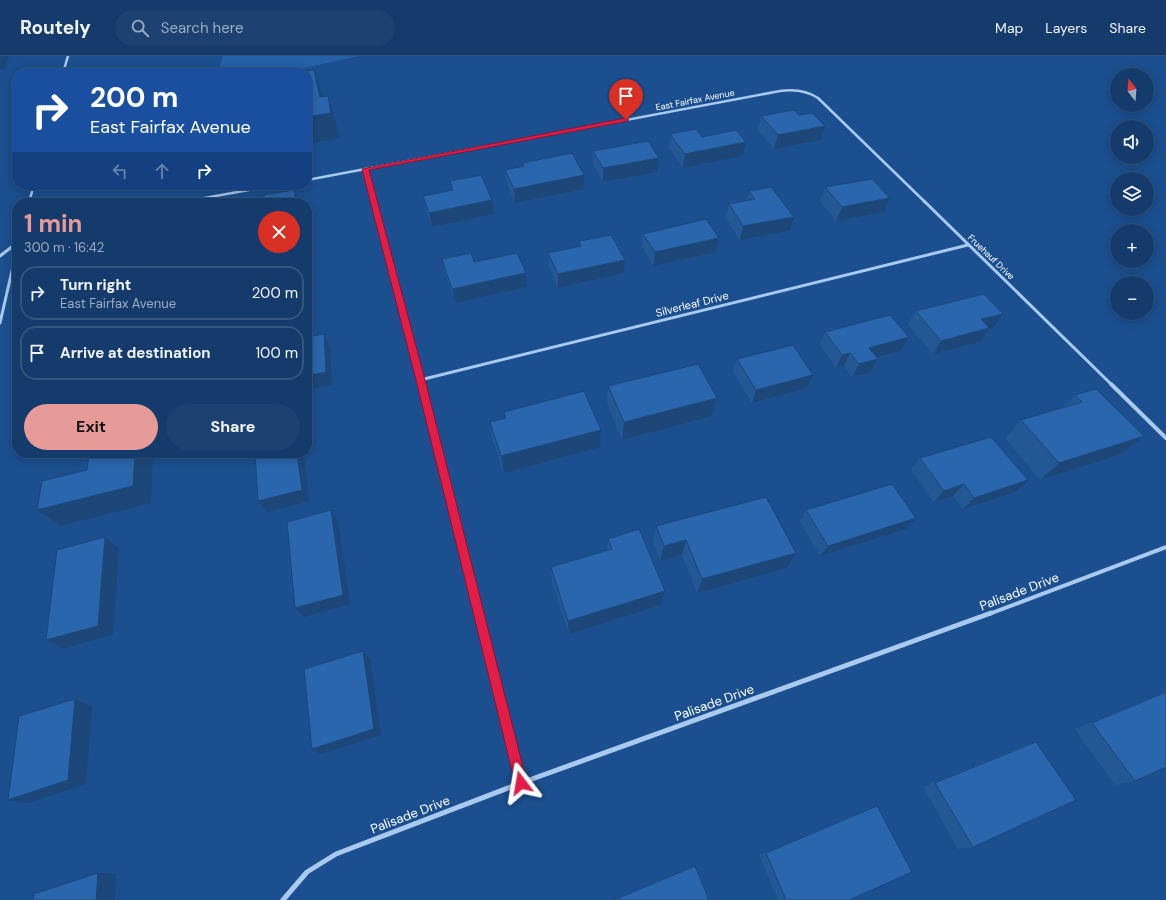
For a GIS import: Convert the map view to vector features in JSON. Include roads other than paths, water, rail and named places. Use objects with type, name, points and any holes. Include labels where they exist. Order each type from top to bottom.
[{"type":"street","points":[[64,68],[68,56]]},
{"type":"street","name":"East Fairfax Avenue","points":[[312,179],[780,91],[802,91]]},
{"type":"street","name":"Fruehauf Drive","points":[[802,91],[818,98],[1166,438]]},
{"type":"street","points":[[365,169],[420,380],[521,783]]},
{"type":"street","points":[[206,198],[250,190]]},
{"type":"street","name":"Silverleaf Drive","points":[[420,380],[968,245]]},
{"type":"street","points":[[0,256],[12,247]]},
{"type":"street","points":[[0,323],[12,271]]},
{"type":"street","name":"Palisade Drive","points":[[283,899],[306,872],[336,854],[521,783],[908,644],[1166,547]]}]
